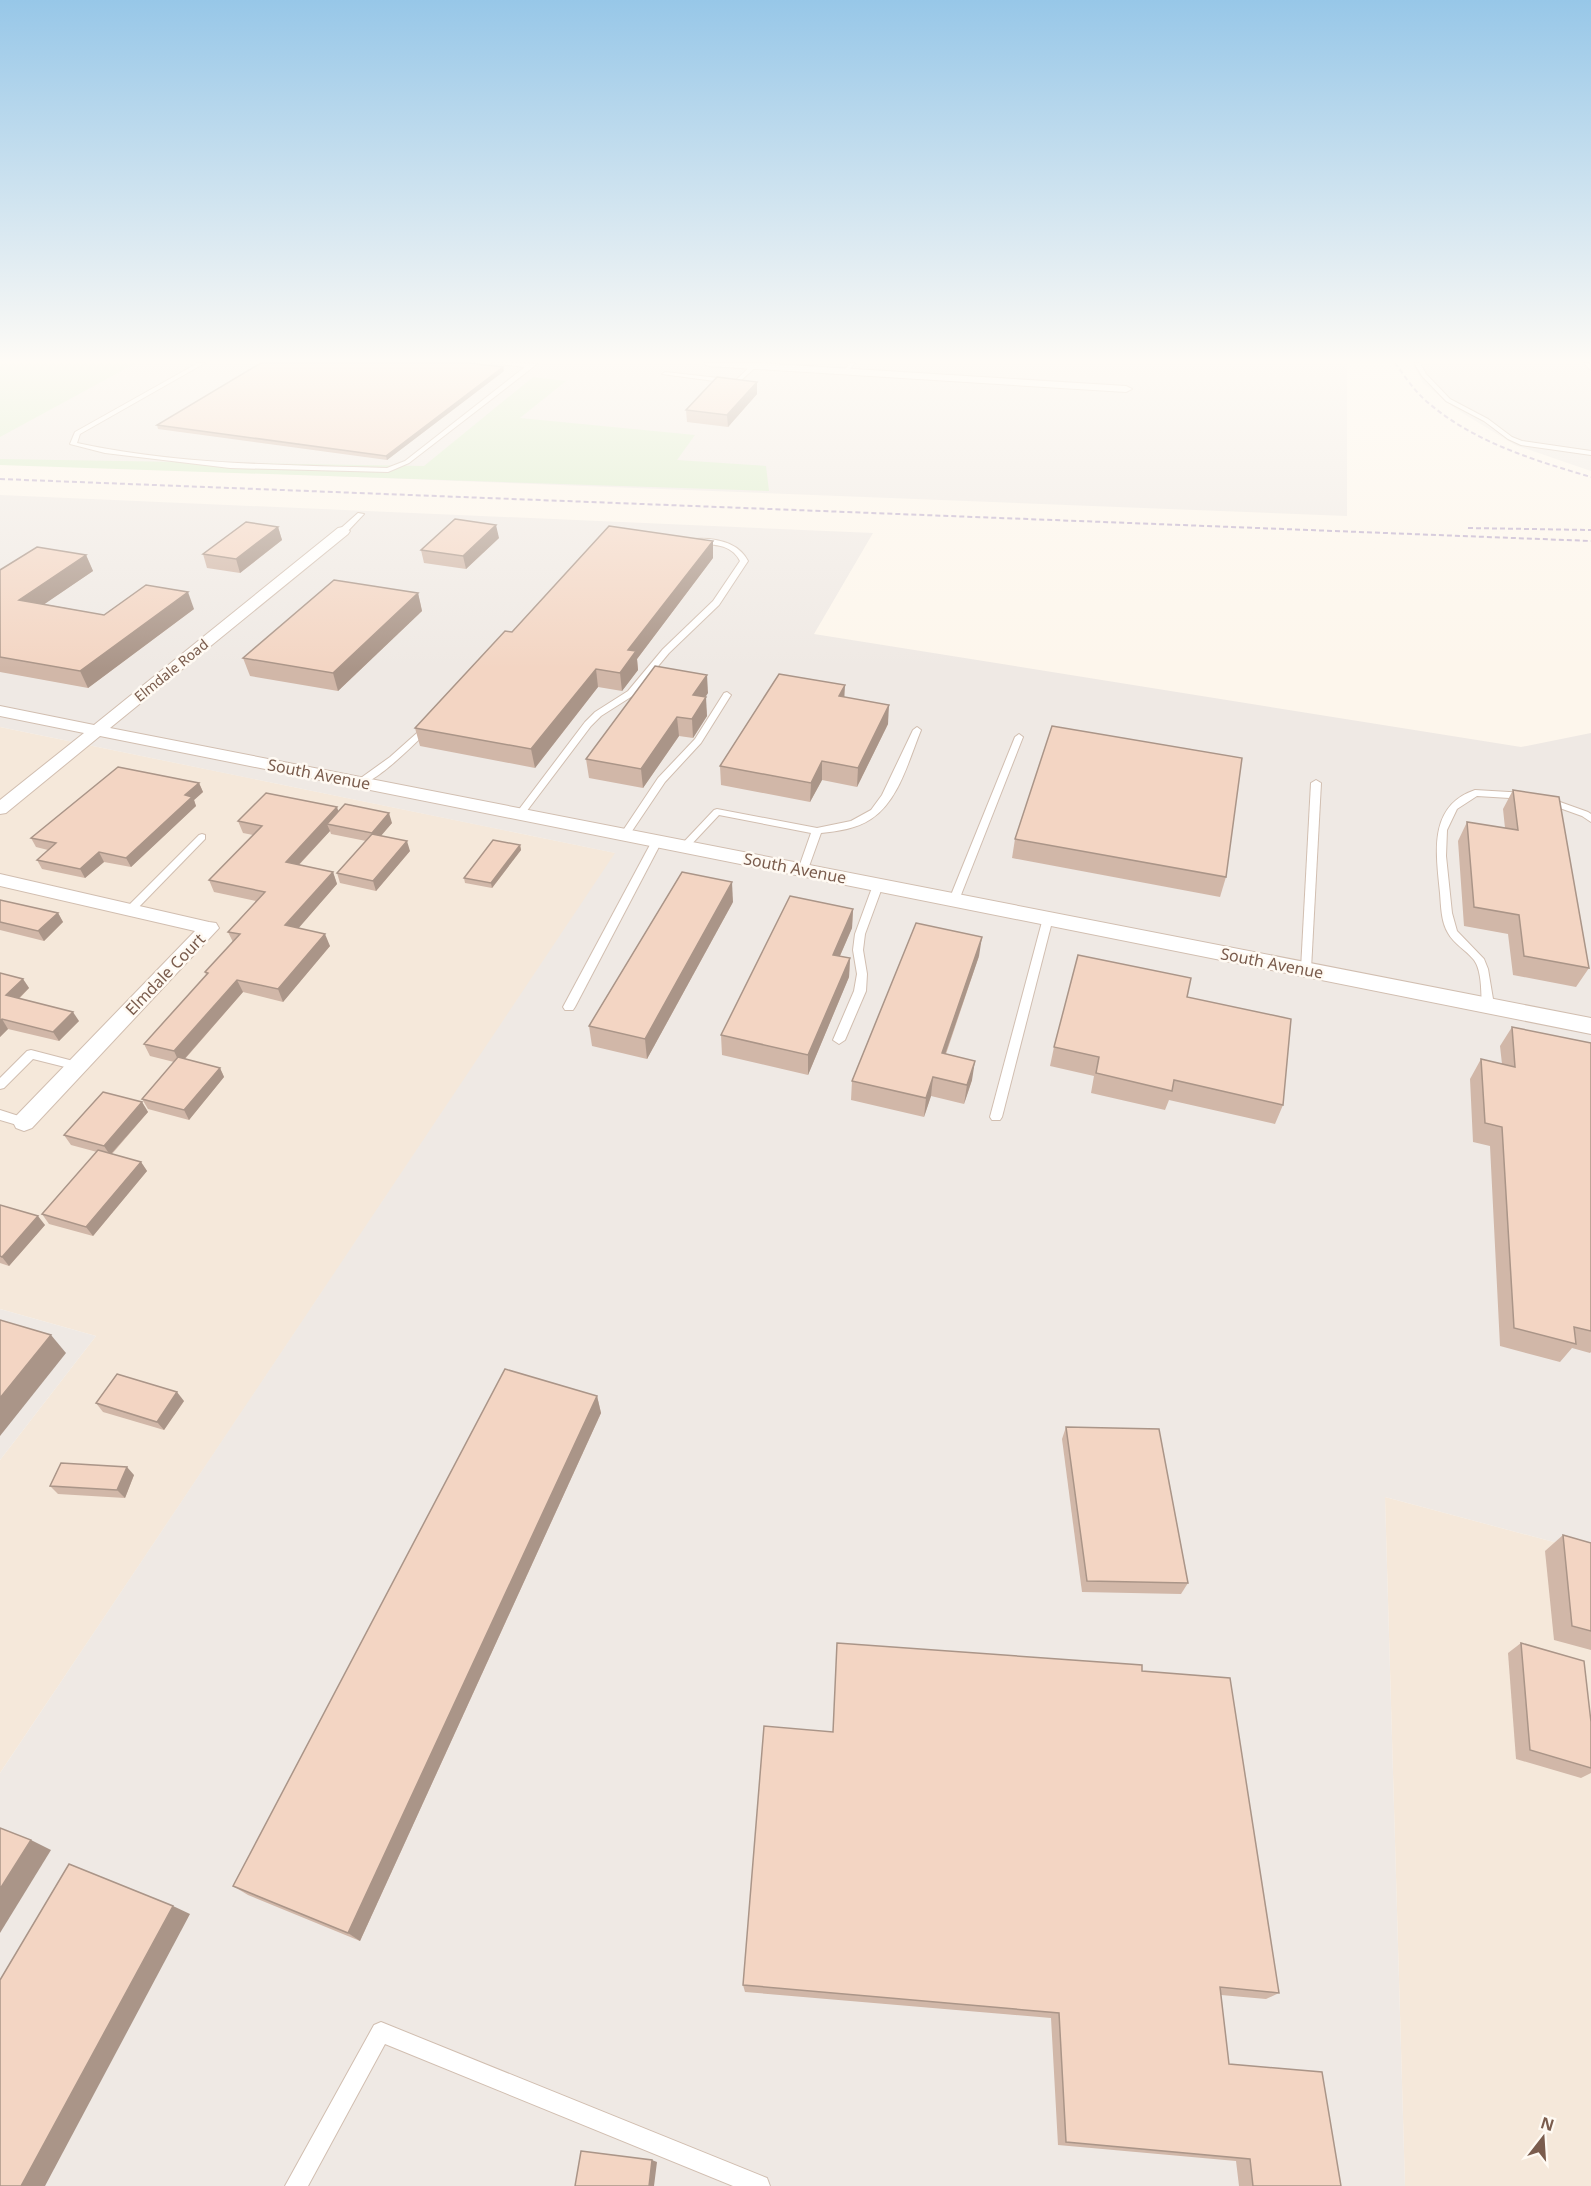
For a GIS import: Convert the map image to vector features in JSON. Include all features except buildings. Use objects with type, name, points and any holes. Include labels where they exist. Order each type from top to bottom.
[{"type":"street","name":"Elmdale Road","points":[[0,809],[342,531]]},
{"type":"street","name":"South Avenue","points":[[0,711],[1591,1026]]},
{"type":"street","name":"Elmdale Court","points":[[0,880],[209,928],[24,1122]]},
{"type":"lane","points":[[222,465],[388,470],[400,465]]},
{"type":"lane","points":[[342,531],[360,514]]},
{"type":"lane","points":[[520,814],[588,724],[598,714],[631,693],[666,651],[716,603],[744,561],[741,554],[732,548],[686,539]]},
{"type":"lane","points":[[625,835],[661,780],[698,741],[727,695]]},
{"type":"lane","points":[[361,782],[400,753],[436,717]]},
{"type":"lane","points":[[684,846],[717,812],[817,831],[838,828],[860,821],[873,813],[883,801],[917,730]]},
{"type":"lane","points":[[954,900],[1019,737]]},
{"type":"lane","points":[[1306,969],[1316,783]]},
{"type":"lane","points":[[1488,1005],[1483,969],[1479,959],[1452,932],[1447,913],[1441,856],[1442,830],[1453,807],[1475,793],[1515,793],[1556,802],[1585,814],[1591,819]]},
{"type":"lane","points":[[803,870],[817,831]]},
{"type":"lane","points":[[130,910],[202,837]]},
{"type":"lane","points":[[569,1006],[657,841]]},
{"type":"lane","points":[[839,1040],[860,991],[862,974],[858,950],[860,934],[878,885]]},
{"type":"lane","points":[[996,1117],[1048,918]]},
{"type":"lane","points":[[0,1085],[31,1054],[77,1066]]},
{"type":"lane","points":[[0,1115],[24,1122]]},
{"type":"lane","points":[[296,2186],[381,2032],[759,2186]]},
{"type":"shaded area","points":[[51,465],[1347,465],[1347,516]]},
{"type":"shaded area","points":[[1574,465],[1591,465],[1591,471]]},
{"type":"shaded area","points":[[0,495],[873,533],[814,634],[1521,747],[1591,733],[1591,1552],[1385,1497],[1405,2186],[0,2186],[0,1773],[615,853],[0,727]]},
{"type":"shaded area","points":[[0,727],[616,853],[0,1773],[0,1460],[96,1336],[0,1309]]},
{"type":"shaded area","points":[[0,1309],[96,1336],[0,1460]]},
{"type":"shaded area","points":[[1385,1497],[1591,1552],[1591,2186],[1405,2186]]},
{"type":"green space","points":[[0,465],[364,465],[766,466],[769,491]]},
{"type":"railway","points":[[1550,465],[1591,477]]},
{"type":"railway","points":[[0,479],[1591,541]]},
{"type":"railway","points":[[1468,528],[1591,530]]}]
